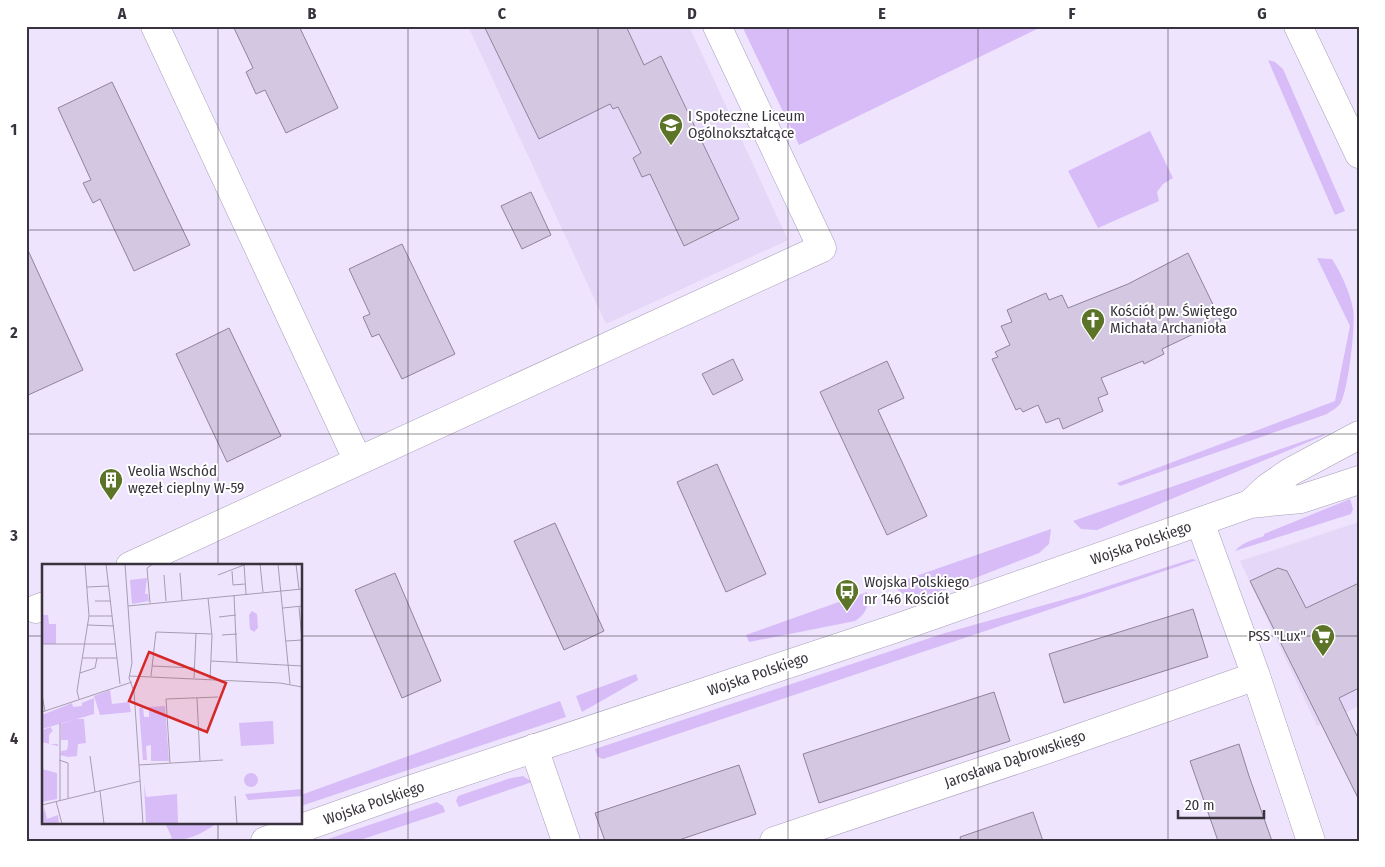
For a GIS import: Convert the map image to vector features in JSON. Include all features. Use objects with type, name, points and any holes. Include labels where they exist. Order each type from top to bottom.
[{"type":"street","points":[[155,26],[358,461]]},
{"type":"street","points":[[134,564],[822,248],[717,26]]},
{"type":"street","points":[[1298,26],[1359,154]]},
{"type":"street","name":"Wojska Polskiego","points":[[1250,504],[1267,488],[1290,472],[1359,435]]},
{"type":"street","name":"Wojska Polskiego","points":[[276,839],[534,748],[894,629],[1250,504],[1301,499],[1359,480]]},
{"type":"street","points":[[1200,522],[1256,676],[1311,841]]},
{"type":"street","name":"Jarosława Dąbrowskiego","points":[[774,841],[1054,747],[1256,676]]},
{"type":"street","points":[[534,748],[566,841]]},
{"type":"shaded area","points":[[468,26],[689,26],[788,240],[606,324]]},
{"type":"shaded area","points":[[742,26],[1043,26],[799,145]]},
{"type":"shaded area","points":[[1268,60],[1275,62],[1283,69],[1345,211],[1335,215]]},
{"type":"shaded area","points":[[1150,131],[1173,178],[1163,184],[1157,192],[1159,201],[1098,228],[1068,171]]},
{"type":"shaded area","points":[[1317,258],[1332,259],[1345,283],[1353,309],[1351,358],[1346,386],[1340,404],[1327,414],[1120,486],[1117,483],[1335,401],[1350,326]]},
{"type":"shaded area","points":[[1324,434],[1097,530],[1081,529],[1073,521]]},
{"type":"shaded area","points":[[1350,499],[1353,509],[1351,514],[1235,551],[1245,543],[1264,536],[1264,534]]},
{"type":"shaded area","points":[[1359,522],[1359,706],[1317,726],[1240,561]]},
{"type":"shaded area","points":[[1051,529],[1049,544],[1039,553],[932,595],[910,596],[900,592],[893,584]]},
{"type":"shaded area","points":[[1192,559],[1197,560],[603,759],[598,757],[595,749],[945,633],[1080,595]]},
{"type":"shaded area","points":[[867,592],[868,601],[865,612],[855,621],[749,642],[746,635]]},
{"type":"shaded area","points":[[636,674],[638,680],[582,712],[576,696]]},
{"type":"shaded area","points":[[560,701],[566,717],[302,806],[302,795]]},
{"type":"shaded area","points":[[523,776],[532,782],[459,807],[456,801],[458,796],[511,778]]},
{"type":"shaded area","points":[[437,802],[443,806],[445,812],[357,841],[322,841]]},
{"type":"shaded area","points":[[165,824],[216,824],[192,837],[164,841],[172,838]]},
{"type":"building","points":[[233,26],[299,26],[338,108],[286,133],[265,90],[256,94],[246,72],[253,68]]},
{"type":"building","points":[[484,26],[626,26],[644,65],[661,56],[739,219],[684,246],[650,174],[642,177],[633,158],[641,153],[618,107],[613,109],[610,104],[539,139]]},
{"type":"building","points":[[112,82],[190,245],[134,271],[100,199],[93,203],[83,183],[91,180],[58,108]]},
{"type":"building","points":[[531,192],[551,235],[522,249],[501,206]]},
{"type":"building","points":[[402,244],[455,354],[402,379],[379,334],[372,337],[363,317],[370,314],[349,269]]},
{"type":"building","points":[[26,246],[83,370],[26,396]]},
{"type":"building","name":"Kościół pw. Świętego Michała Archanioła","points":[[1188,253],[1221,321],[1162,349],[1164,354],[1144,364],[1143,361],[1101,378],[1108,394],[1098,398],[1103,411],[1063,429],[1059,418],[1046,423],[1038,405],[1023,412],[1020,408],[1016,410],[992,359],[998,357],[995,352],[1010,345],[1001,326],[1012,322],[1007,310],[1046,293],[1049,300],[1062,295],[1068,308],[1128,284]]},
{"type":"building","points":[[229,328],[281,436],[227,462],[176,354]]},
{"type":"building","points":[[733,359],[743,380],[713,395],[702,374]]},
{"type":"building","points":[[887,361],[904,398],[878,410],[927,516],[887,535],[820,392]]},
{"type":"building","points":[[717,464],[766,574],[726,592],[677,482]]},
{"type":"building","points":[[555,523],[604,631],[564,650],[514,541]]},
{"type":"building","name":"PSS \"Lux\"","points":[[1278,568],[1287,571],[1306,608],[1359,583],[1359,688],[1339,698],[1359,740],[1359,800],[1250,581]]},
{"type":"building","points":[[395,573],[441,681],[402,698],[355,590]]},
{"type":"building","points":[[1193,609],[1208,657],[1064,703],[1049,654]]},
{"type":"building","points":[[994,692],[1010,741],[819,803],[803,754]]},
{"type":"building","points":[[1239,744],[1272,841],[1218,841],[1190,761]]},
{"type":"building","points":[[739,765],[756,814],[676,841],[605,841],[595,813]]},
{"type":"building","points":[[1033,812],[1043,841],[961,841],[960,837]]},
{"type":"place","name":"I Społeczne Liceum Ogólnokształcące","points":[[671,146]]},
{"type":"place","name":"Kościół pw. Świętego Michała Archanioła","points":[[1093,341]]},
{"type":"place","name":"Veolia Wschód węzeł cieplny W-59","points":[[111,501]]},
{"type":"place","name":"Wojska Polskiego nr 146 Kościół","points":[[847,612]]},
{"type":"place","name":"PSS \"Lux\"","points":[[1323,657]]}]
